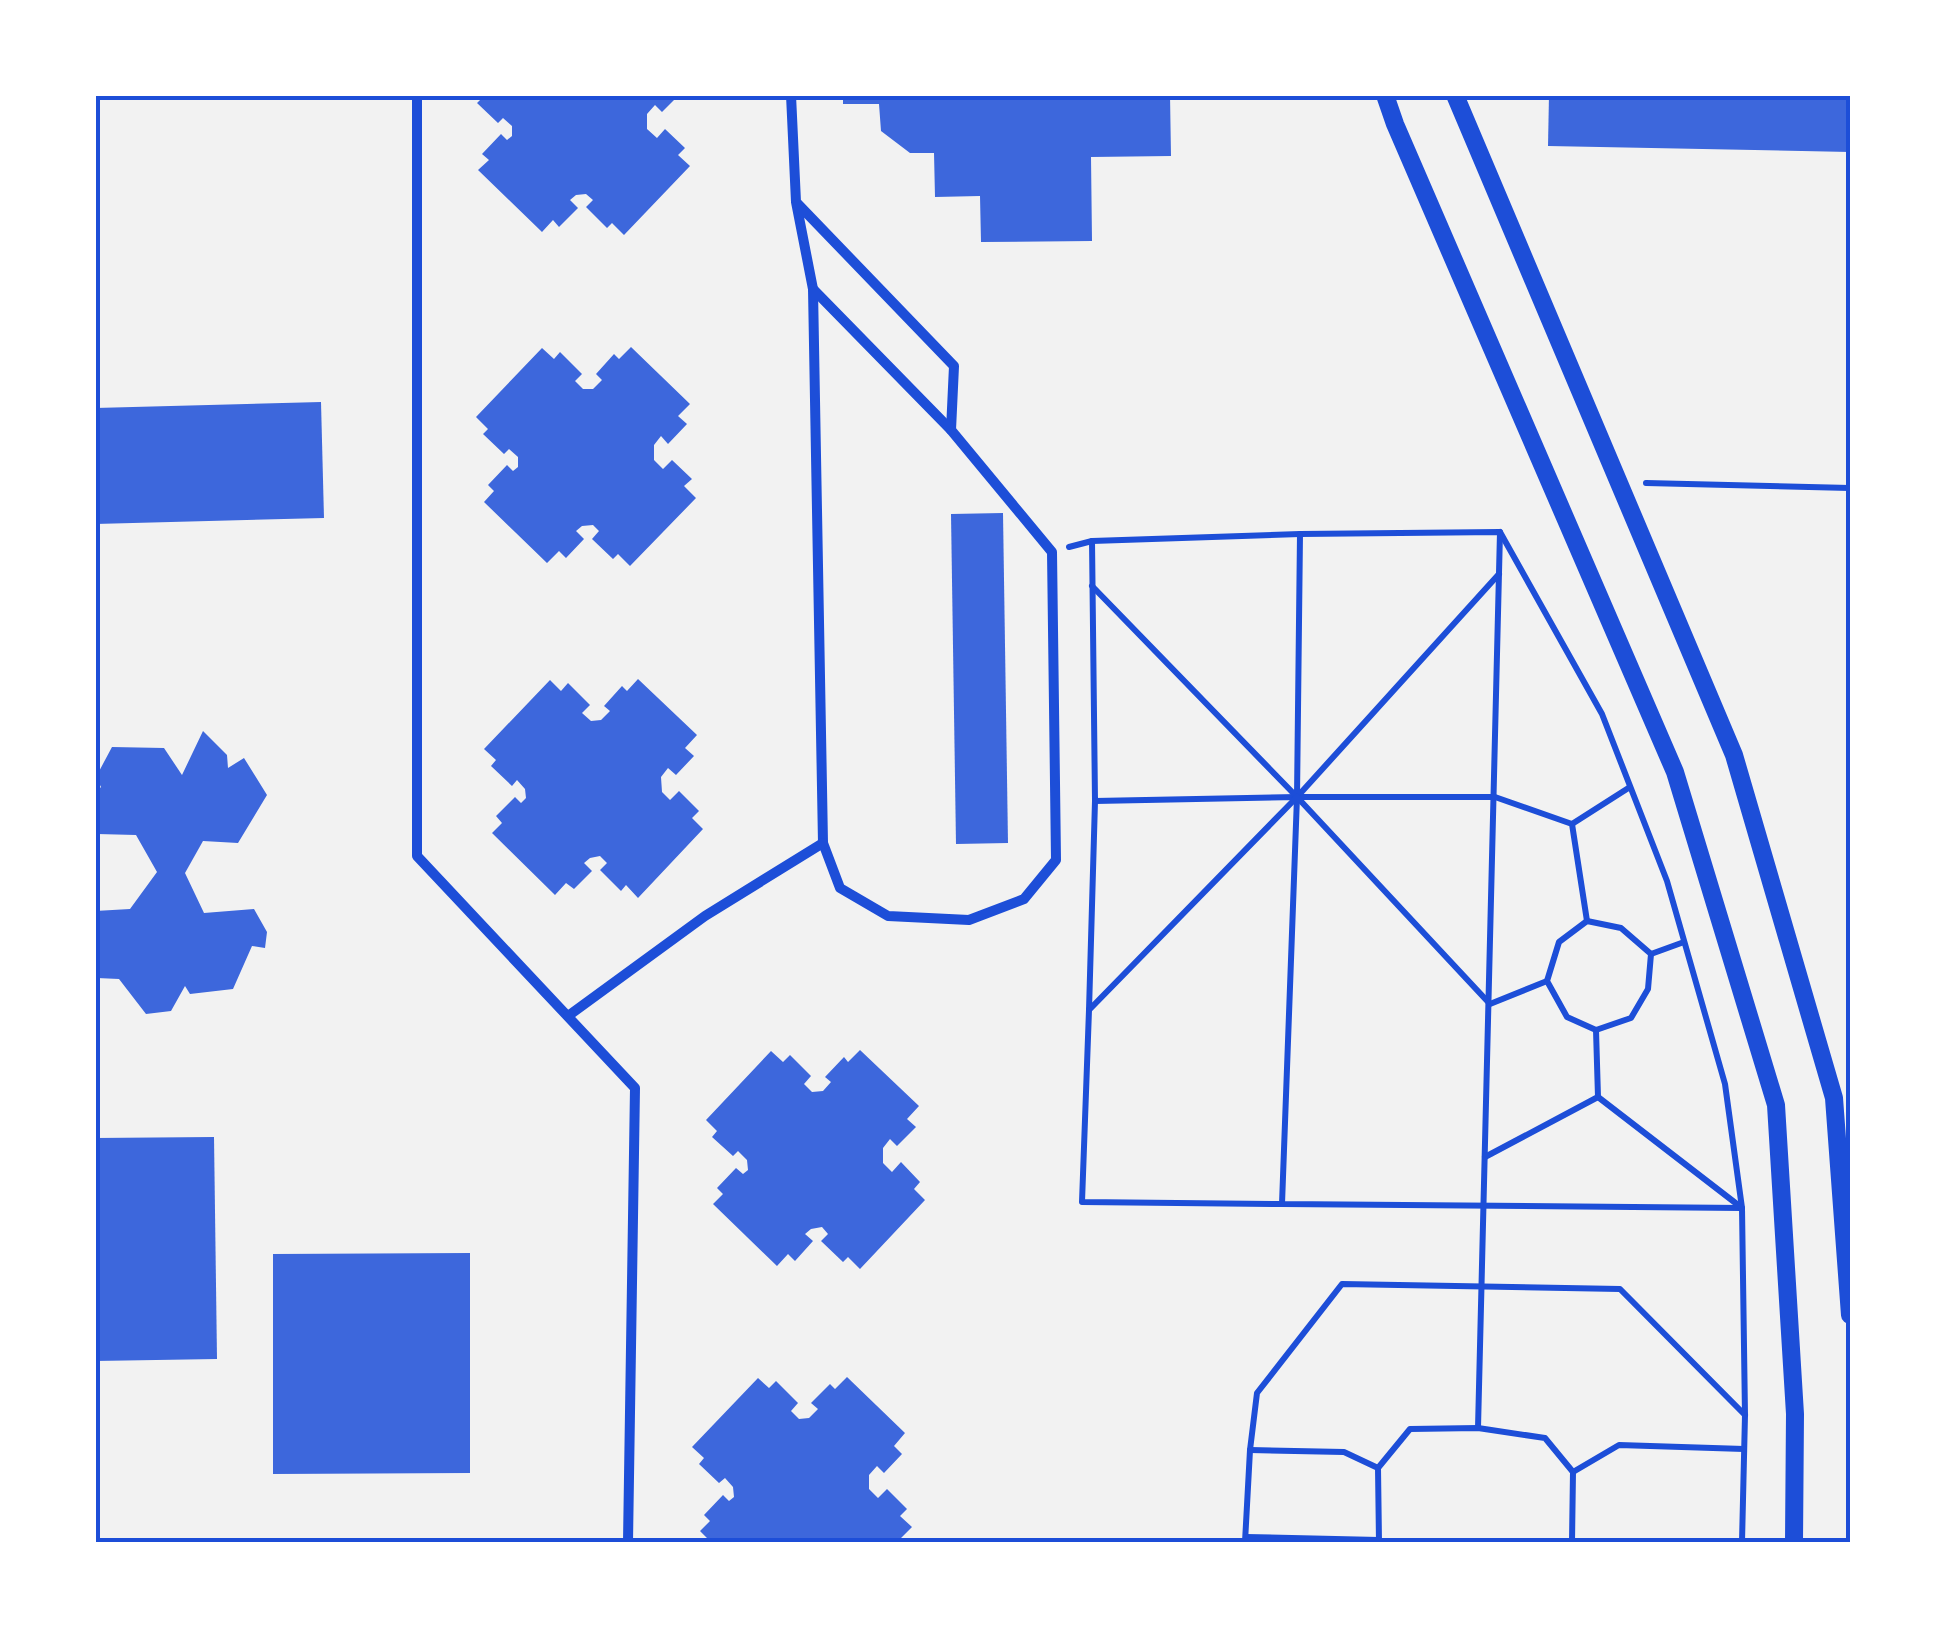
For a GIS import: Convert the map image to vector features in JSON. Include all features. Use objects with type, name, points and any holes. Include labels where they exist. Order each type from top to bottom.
[{"type":"street","points":[[417,95],[417,856],[635,1088],[628,1542]]},
{"type":"street","points":[[791,95],[796,202],[812,289],[824,842],[840,888],[888,916],[969,920],[1024,899],[1056,860],[1052,552],[951,430],[812,289]]},
{"type":"street","points":[[1385,95],[1675,772],[1776,1105],[1796,1414],[1794,1542]]},
{"type":"street","points":[[1454,95],[1734,755],[1834,1098],[1850,1315]]},
{"type":"street","points":[[796,202],[954,366],[951,430]]},
{"type":"street","points":[[568,1016],[705,916],[824,842]]},
{"type":"path","points":[[1619,483],[1850,488]]},
{"type":"path","points":[[1052,552],[1092,541],[1500,532]]},
{"type":"path","points":[[1478,1428],[1500,532]]},
{"type":"path","points":[[1500,532],[1602,714],[1667,882],[1725,1084],[1742,1208],[1742,1542]]},
{"type":"path","points":[[1282,1204],[1298,797],[1300,534]]},
{"type":"path","points":[[1092,541],[1096,801],[1082,1202],[1742,1208]]},
{"type":"path","points":[[1089,1010],[1298,797],[1500,573]]},
{"type":"path","points":[[1092,586],[1298,797],[1490,1004]]},
{"type":"path","points":[[1572,824],[1630,786]]},
{"type":"path","points":[[1096,801],[1494,797],[1572,824]]},
{"type":"path","points":[[1572,824],[1587,921]]},
{"type":"path","points":[[1587,921],[1621,928],[1651,954],[1648,989],[1631,1018],[1596,1030],[1567,1017],[1548,981],[1559,942],[1587,921]]},
{"type":"path","points":[[1651,954],[1684,942]]},
{"type":"path","points":[[1490,1004],[1548,981]]},
{"type":"path","points":[[1596,1030],[1598,1097]]},
{"type":"path","points":[[1598,1097],[1742,1208]]},
{"type":"path","points":[[1485,1157],[1598,1097]]},
{"type":"path","points":[[1572,1542],[1573,1472],[1546,1438],[1478,1428],[1410,1429],[1378,1468],[1378,1541],[1246,1540],[1257,1393],[1342,1284],[1620,1289],[1745,1415]]},
{"type":"path","points":[[1573,1472],[1619,1444],[1744,1449]]},
{"type":"path","points":[[1250,1450],[1344,1452],[1378,1468]]},
{"type":"building","points":[[479,95],[679,95],[662,112],[655,105],[647,114],[647,129],[657,138],[665,129],[685,148],[678,155],[690,166],[624,235],[612,223],[607,228],[586,207],[593,200],[586,194],[570,200],[578,208],[559,227],[553,220],[542,232],[478,170],[489,160],[482,154],[501,134],[507,140],[512,136],[512,126],[503,118],[498,123],[477,103],[482,98]]},
{"type":"building","points":[[843,95],[1170,95],[1171,156],[1091,157],[1092,241],[981,242],[980,196],[935,197],[934,153],[910,153],[881,131],[879,104],[843,104]]},
{"type":"building","points":[[1549,95],[1850,95],[1850,152],[1548,146]]},
{"type":"building","points":[[631,347],[690,404],[678,416],[687,424],[668,444],[661,436],[654,445],[654,460],[663,469],[672,460],[692,479],[684,486],[696,498],[630,566],[618,554],[613,559],[592,539],[599,531],[593,525],[576,531],[584,539],[566,558],[559,551],[547,563],[484,502],[494,491],[488,485],[507,465],[513,471],[518,467],[518,457],[509,449],[504,454],[483,434],[488,429],[476,417],[542,348],[554,359],[560,352],[582,374],[575,381],[583,389],[593,389],[602,380],[596,374],[614,354],[619,359]]},
{"type":"building","points":[[321,402],[324,518],[95,524],[95,408]]},
{"type":"building","points":[[1003,513],[1008,843],[956,844],[951,514]]},
{"type":"building","points":[[638,679],[697,735],[685,748],[694,756],[676,775],[668,768],[661,777],[662,792],[670,800],[679,791],[699,811],[692,818],[703,829],[638,898],[626,885],[621,891],[600,870],[607,863],[600,856],[584,863],[592,871],[574,889],[566,883],[555,895],[492,833],[502,823],[496,816],[515,797],[521,803],[526,798],[525,789],[517,780],[512,786],[491,766],[496,760],[484,749],[550,680],[561,691],[568,683],[590,705],[582,713],[591,721],[601,720],[610,711],[604,706],[622,686],[627,691]]},
{"type":"building","points":[[203,731],[227,755],[228,768],[244,758],[267,795],[238,843],[203,841],[185,873],[204,913],[254,909],[267,932],[265,948],[252,946],[233,989],[190,994],[185,986],[171,1011],[146,1014],[119,979],[97,978],[95,974],[95,911],[130,909],[157,872],[136,835],[97,834],[95,793],[101,787],[96,777],[112,747],[164,748],[182,775]]},
{"type":"building","points":[[860,1050],[919,1106],[907,1119],[916,1127],[897,1146],[890,1139],[883,1148],[883,1163],[892,1172],[901,1162],[920,1182],[914,1189],[925,1200],[860,1269],[848,1257],[843,1262],[821,1241],[828,1234],[822,1227],[805,1234],[813,1241],[795,1261],[788,1254],[777,1266],[713,1204],[723,1194],[717,1188],[736,1168],[743,1174],[748,1170],[747,1160],[738,1151],[733,1156],[712,1137],[717,1131],[706,1120],[771,1051],[783,1062],[790,1055],[811,1076],[804,1084],[812,1092],[823,1091],[831,1082],[825,1077],[844,1057],[848,1062]]},
{"type":"building","points":[[214,1137],[217,1359],[95,1361],[95,1138]]},
{"type":"building","points":[[470,1253],[470,1473],[273,1474],[273,1254]]},
{"type":"building","points":[[847,1377],[905,1433],[894,1446],[902,1454],[884,1473],[877,1466],[869,1475],[869,1489],[878,1498],[887,1489],[907,1509],[900,1516],[912,1527],[897,1542],[711,1542],[700,1531],[710,1521],[704,1515],[723,1495],[729,1501],[734,1497],[733,1487],[725,1478],[719,1483],[699,1464],[704,1458],[692,1447],[758,1378],[769,1388],[776,1381],[798,1403],[791,1411],[799,1419],[809,1418],[818,1409],[811,1403],[830,1384],[835,1389]]}]
